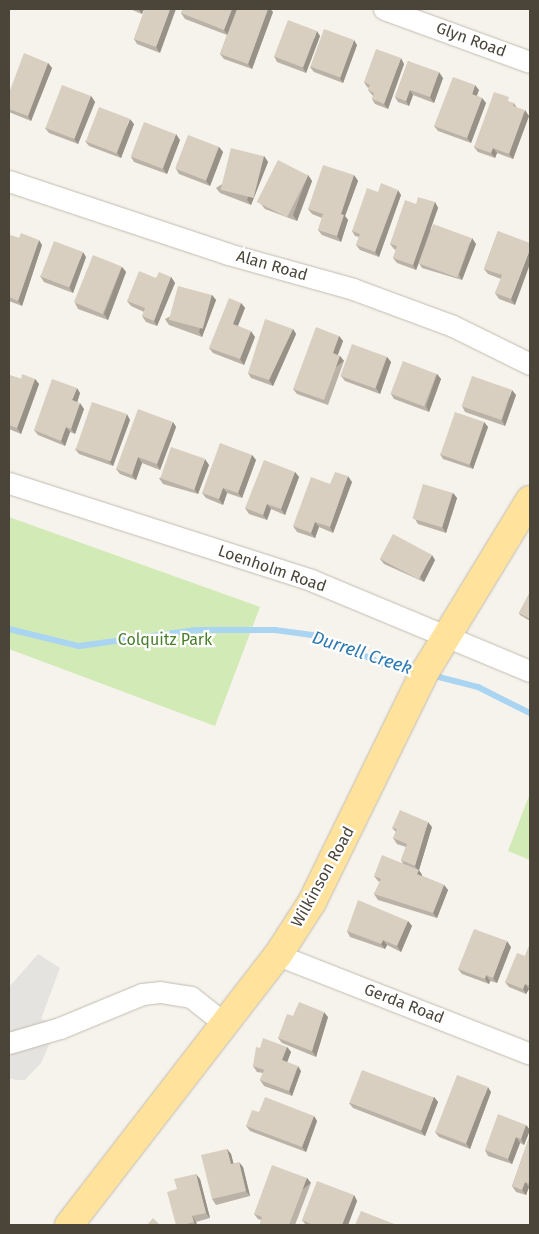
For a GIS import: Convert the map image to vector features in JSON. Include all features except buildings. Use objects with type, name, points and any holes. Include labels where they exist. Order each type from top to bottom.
[{"type":"main road","name":"Wilkinson Road","points":[[69,1225],[278,955],[312,902],[445,637],[530,500]]},
{"type":"street","name":"Glyn Road","points":[[384,9],[530,62]]},
{"type":"street","name":"Alan Road","points":[[9,180],[228,254],[353,289],[453,326],[530,364]]},
{"type":"street","name":"Loenholm Road","points":[[9,484],[311,580],[445,637],[530,670]]},
{"type":"street","name":"Gerda Road","points":[[278,955],[530,1054]]},
{"type":"street","points":[[9,1043],[60,1028],[142,994],[160,992],[191,997],[225,1024]]},
{"type":"green space","name":"Colquitz Park","points":[[9,517],[260,607],[215,726],[9,649]]},
{"type":"green space","points":[[530,793],[530,860],[508,851]]},
{"type":"shaded area","points":[[38,954],[60,968],[41,1019],[58,1024],[41,1063],[25,1080],[16,1080],[9,1078],[9,987]]},
{"type":"waterway","name":"Durrell Creek","points":[[9,629],[79,646],[196,630],[275,630],[320,636],[381,663],[416,673]]},
{"type":"waterway","name":"Durrell Creek","points":[[431,675],[478,687],[530,713]]}]
